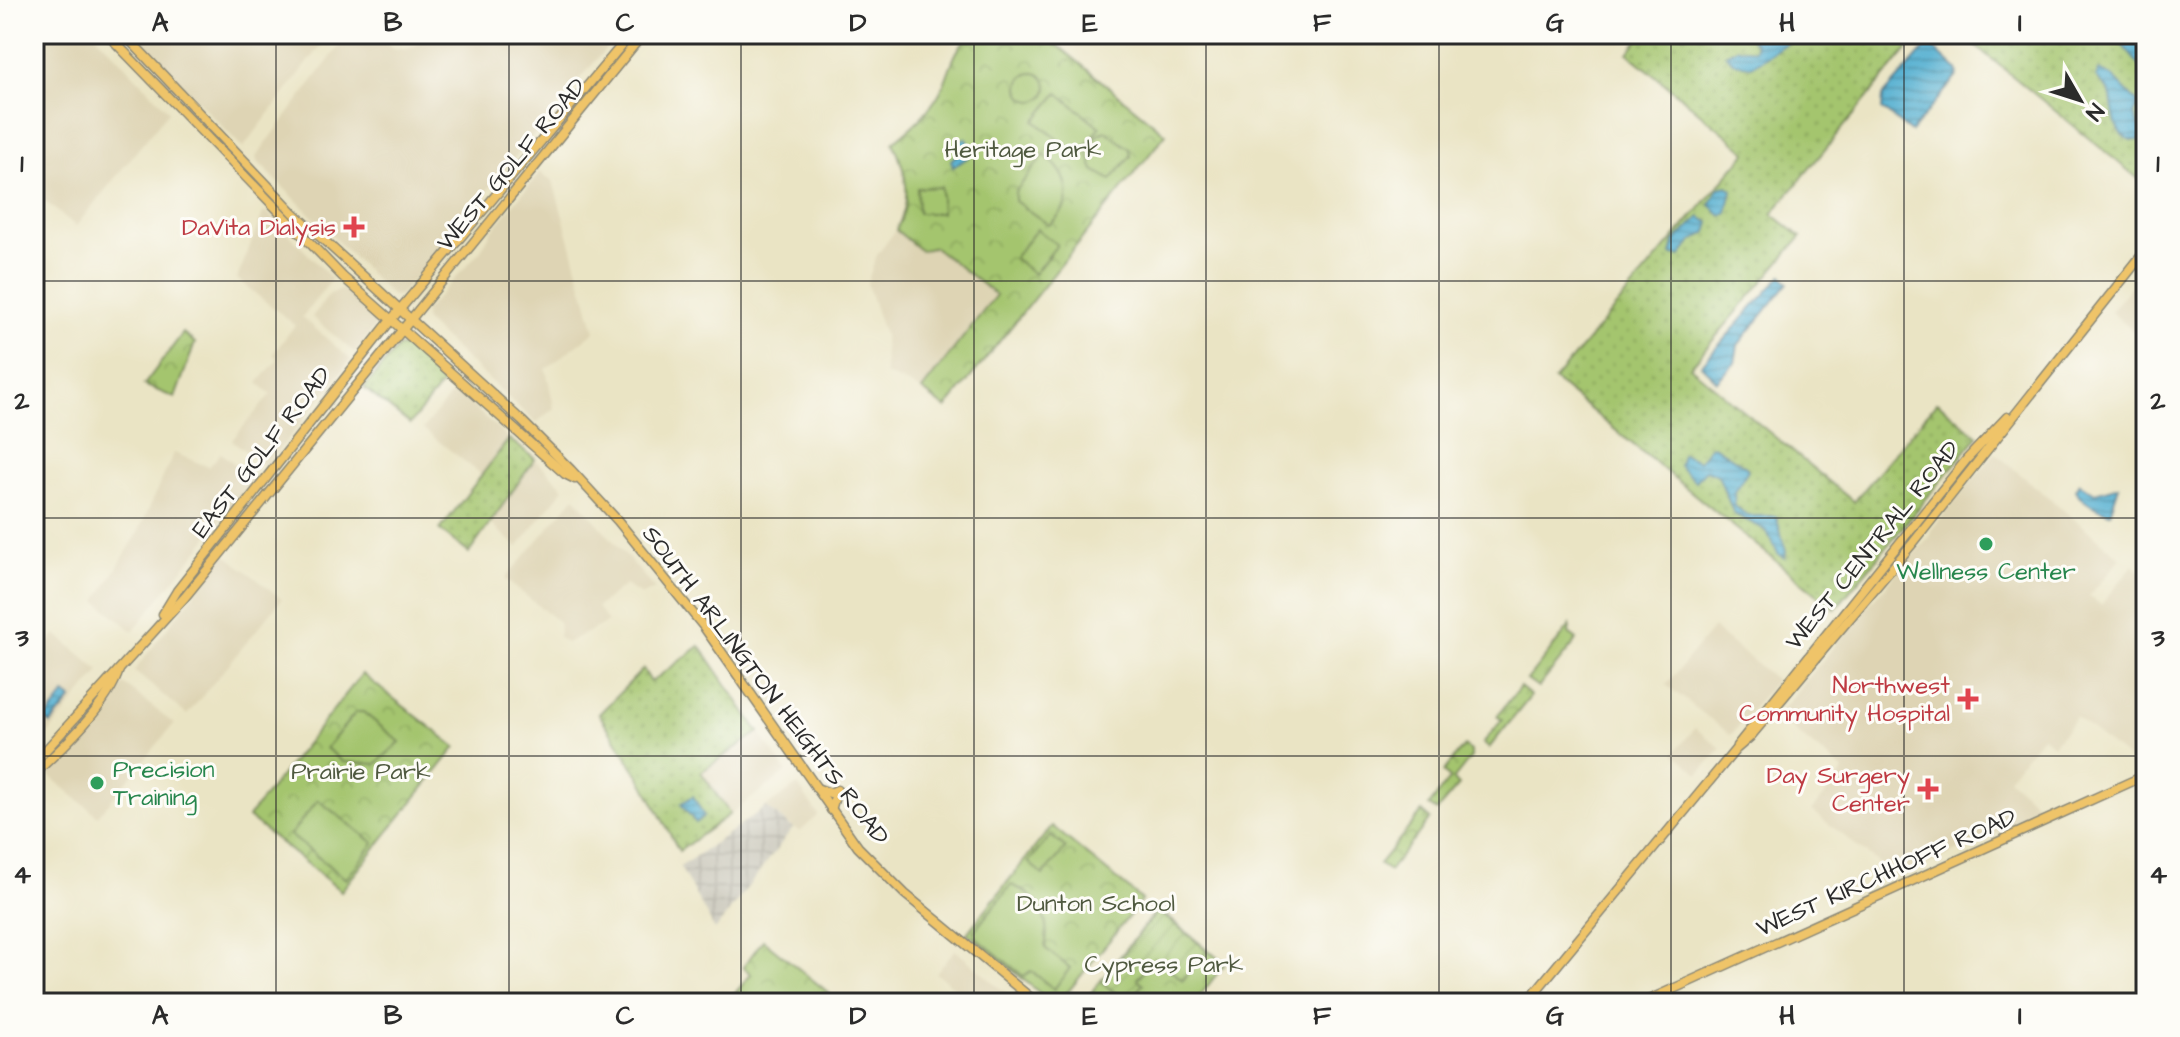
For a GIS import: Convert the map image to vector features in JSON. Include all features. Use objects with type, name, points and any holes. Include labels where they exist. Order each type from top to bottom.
[{"type":"main road","name":"SOUTH ARLINGTON HEIGHTS ROAD","points":[[107,34],[280,215],[391,320],[565,474],[578,480]]},
{"type":"main road","name":"SOUTH ARLINGTON HEIGHTS ROAD","points":[[124,34],[289,207],[522,421],[618,521],[704,627],[858,847],[905,894],[1037,1003]]},
{"type":"main road","name":"WEST GOLF ROAD","points":[[399,310],[631,34]]},
{"type":"main road","name":"WEST GOLF ROAD","points":[[408,318],[643,34]]},
{"type":"main road","name":"WEST CENTRAL ROAD","points":[[1530,1000],[1736,749],[1741,736],[1967,459],[2016,408],[2146,250]]},
{"type":"main road","name":"EAST GOLF ROAD","points":[[159,621],[177,591],[399,310]]},
{"type":"main road","name":"EAST GOLF ROAD","points":[[34,763],[159,621],[185,597],[408,318]]},
{"type":"main road","name":"EAST GOLF ROAD","points":[[34,774],[83,723],[115,683],[119,670]]},
{"type":"main road","name":"WEST KIRCHHOFF ROAD","points":[[1642,1003],[2146,775]]},
{"type":"main road","points":[[815,788],[830,793],[837,790],[831,810]]},
{"type":"shaded area","points":[[34,34],[95,34],[169,111],[76,226],[34,193]]},
{"type":"shaded area","points":[[133,34],[330,34],[243,148]]},
{"type":"shaded area","points":[[367,34],[393,48],[403,49],[416,45],[425,34],[618,34],[400,295],[392,296],[256,157],[347,36]]},
{"type":"shaded area","points":[[540,172],[553,181],[595,331],[546,369],[554,408],[536,423],[425,321],[424,312],[481,250],[491,232]]},
{"type":"shaded area","points":[[267,212],[332,279],[302,317],[351,360],[269,463],[263,465],[232,440],[271,394],[258,383],[278,359],[273,354],[295,325],[237,279],[263,213]]},
{"type":"shaded area","points":[[896,230],[921,251],[934,247],[997,295],[922,390],[885,374],[884,335],[867,283],[877,255]]},
{"type":"shaded area","points":[[2137,278],[2146,285],[2146,342],[2111,312]]},
{"type":"shaded area","points":[[342,289],[376,318],[377,324],[355,353],[312,317],[330,294]]},
{"type":"shaded area","points":[[455,390],[509,439],[482,475],[423,429]]},
{"type":"shaded area","points":[[174,453],[209,467],[221,453],[254,480],[133,631],[97,601],[138,533]]},
{"type":"shaded area","name":"Northwest Community Hospital","points":[[1995,453],[2121,558],[2089,596],[2101,605],[2133,565],[2146,577],[2146,625],[2140,633],[2146,638],[2146,764],[2138,767],[2076,717],[2053,745],[2042,736],[2008,778],[2045,811],[1898,878],[1812,811],[1844,771],[1777,716],[1861,613],[1930,537],[1931,530]]},
{"type":"shaded area","points":[[535,459],[564,488],[518,547],[488,522]]},
{"type":"shaded area","points":[[575,497],[655,589],[641,595],[625,585],[597,607],[608,622],[566,643],[558,637],[560,625],[555,619],[505,579]]},
{"type":"shaded area","points":[[225,554],[282,599],[187,715],[134,671]]},
{"type":"shaded area","points":[[1713,628],[1776,680],[1731,735],[1666,685]]},
{"type":"shaded area","points":[[56,634],[100,671],[34,751],[34,660]]},
{"type":"shaded area","points":[[124,684],[174,724],[98,816],[46,773]]},
{"type":"shaded area","points":[[1695,728],[1721,748],[1699,774],[1674,753]]},
{"type":"shaded area","points":[[759,732],[787,772],[730,814],[701,772]]},
{"type":"shaded area","points":[[798,785],[818,815],[800,832],[766,807]]},
{"type":"shaded area","points":[[766,807],[793,828],[715,930],[680,867]]},
{"type":"shaded area","points":[[955,950],[1019,1003],[974,1003],[936,973]]},
{"type":"green space","name":"Heritage Park","points":[[970,34],[1044,34],[1166,134],[946,408],[922,390],[996,295],[934,247],[921,251],[896,230],[905,208],[906,186],[893,142],[935,101],[957,52]]},
{"type":"green space","points":[[1643,34],[1920,34],[1772,214],[1801,237],[1690,367],[1854,502],[1937,402],[1978,436],[1835,609],[1554,380],[1747,152],[1628,53]]},
{"type":"green space","points":[[1961,34],[2146,34],[2146,185]]},
{"type":"green space","points":[[1033,73],[1043,77],[1047,87],[1043,97],[1033,101],[1023,97],[1019,87],[1023,77]]},
{"type":"green space","points":[[1058,93],[1100,127],[1078,155],[1035,121]]},
{"type":"green space","points":[[1105,131],[1130,149],[1131,156],[1111,180],[1094,170],[1088,154],[1096,136]]},
{"type":"green space","points":[[1044,155],[1060,171],[1067,189],[1064,208],[1049,225],[1015,201],[1015,192]]},
{"type":"green space","points":[[941,187],[941,213],[918,213],[917,188]]},
{"type":"green space","points":[[1037,229],[1057,245],[1034,274],[1014,258]]},
{"type":"green space","points":[[183,333],[195,343],[175,398],[144,385]]},
{"type":"green space","points":[[398,347],[410,347],[446,379],[410,424],[364,388]]},
{"type":"green space","points":[[509,439],[535,459],[469,553],[440,530]]},
{"type":"green space","points":[[1570,626],[1569,634],[1577,640],[1538,688],[1527,680]]},
{"type":"green space","points":[[700,646],[759,732],[701,772],[730,814],[679,851],[640,777],[599,714],[643,669],[651,682]]},
{"type":"green space","name":"Prairie Park","points":[[362,674],[456,747],[341,891],[248,817]]},
{"type":"green space","points":[[1520,687],[1531,696],[1489,748],[1483,743],[1502,720],[1497,716]]},
{"type":"green space","points":[[356,712],[363,712],[400,742],[376,764],[343,762],[326,748]]},
{"type":"green space","points":[[1464,746],[1471,751],[1471,757],[1453,780],[1459,785],[1437,811],[1429,806],[1450,778],[1443,772]]},
{"type":"green space","points":[[318,800],[374,843],[346,879],[290,835]]},
{"type":"green space","points":[[1422,812],[1430,819],[1389,871],[1379,864]]},
{"type":"green space","name":"Dunton School","points":[[1052,826],[1142,900],[1059,1003],[1052,1003],[967,933]]},
{"type":"green space","points":[[1051,836],[1066,848],[1043,875],[1028,862]]},
{"type":"green space","points":[[1011,885],[1029,895],[1041,909],[1046,927],[1045,948],[1070,968],[1054,989],[1031,971],[1023,976],[977,938],[974,931]]},
{"type":"green space","name":"Cypress Park","points":[[1158,909],[1225,964],[1194,1003],[1083,1003]]},
{"type":"green space","points":[[1158,911],[1207,950],[1183,980],[1155,958],[1137,979],[1143,984],[1127,1003],[1101,981]]},
{"type":"green space","points":[[763,940],[829,993],[821,1003],[727,1003],[751,974],[743,967]]},
{"type":"water","points":[[1747,34],[1800,34],[1752,66],[1733,62],[1725,54],[1737,48],[1755,50],[1756,45]]},
{"type":"water","points":[[2113,34],[2127,34],[2146,46],[2146,73]]},
{"type":"water","points":[[1929,44],[1957,70],[1958,75],[1911,132],[1882,109],[1883,96]]},
{"type":"water","points":[[2099,71],[2112,76],[2138,103],[2134,115],[2142,132],[2139,140],[2131,140],[2120,132],[2110,94],[2096,77]]},
{"type":"water","points":[[965,138],[975,153],[953,167],[951,160],[961,151],[957,144]]},
{"type":"water","points":[[1727,186],[1732,190],[1727,213],[1722,216],[1710,205],[1719,188]]},
{"type":"water","points":[[1700,217],[1710,223],[1707,232],[1692,242],[1681,256],[1671,255],[1674,242]]},
{"type":"water","points":[[1782,275],[1788,283],[1738,345],[1735,363],[1717,381],[1701,365]]},
{"type":"water","points":[[1714,446],[1748,470],[1734,492],[1735,506],[1748,516],[1776,516],[1786,551],[1785,558],[1779,555],[1766,530],[1734,514],[1718,475],[1706,470],[1695,481],[1679,466],[1682,454],[1699,461],[1709,447]]},
{"type":"water","points":[[2079,483],[2095,493],[2119,486],[2110,513],[2082,499],[2075,490]]},
{"type":"water","points":[[65,694],[72,699],[51,724],[45,720]]},
{"type":"water","points":[[693,796],[704,816],[696,823],[681,804]]},
{"type":"place","name":"DaVita Dialysis","points":[[354,227]]},
{"type":"place","name":"Wellness Center","points":[[1986,544]]},
{"type":"place","name":"Northwest Community Hospital","points":[[1968,699]]},
{"type":"place","name":"Precision Training","points":[[97,783]]},
{"type":"place","name":"Day Surgery Center","points":[[1928,789]]}]
